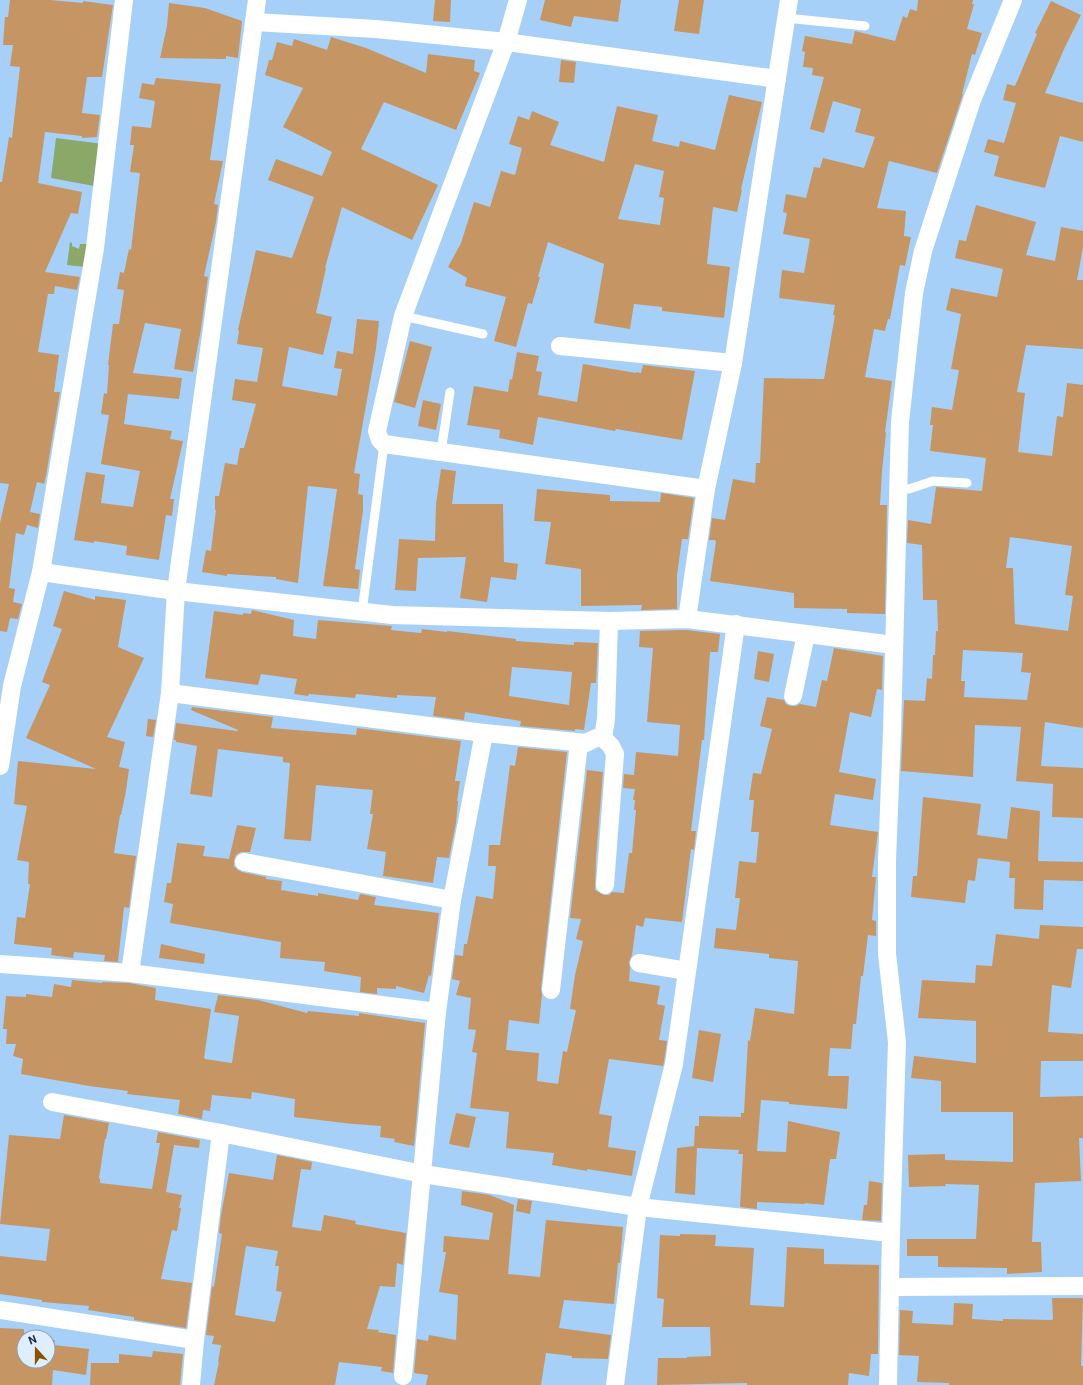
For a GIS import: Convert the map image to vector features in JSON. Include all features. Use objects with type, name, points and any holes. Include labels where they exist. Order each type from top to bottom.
[{"type":"street","points":[[0,766],[6,684],[41,572],[95,248],[124,0]]},
{"type":"street","points":[[130,973],[170,693],[176,591],[257,0]]},
{"type":"street","points":[[518,0],[506,42],[403,316],[377,432],[380,440],[384,444],[706,489]]},
{"type":"street","points":[[687,619],[706,489],[733,363],[789,0]]},
{"type":"street","points":[[888,1385],[897,1042],[887,954],[887,861],[900,422],[914,293],[923,251],[972,100],[1013,0]]},
{"type":"street","points":[[254,22],[376,29],[506,42],[777,79]]},
{"type":"street","points":[[560,346],[733,363]]},
{"type":"street","points":[[41,572],[176,591],[392,615],[609,621],[687,619],[894,645]]},
{"type":"street","points":[[606,885],[615,754],[611,746],[604,738],[609,621]]},
{"type":"street","points":[[615,1385],[638,1207],[674,1064],[736,624]]},
{"type":"street","points":[[793,696],[806,634]]},
{"type":"street","points":[[170,693],[484,733],[586,743],[596,738],[604,738]]},
{"type":"street","points":[[403,1376],[437,1012],[452,900],[484,733]]},
{"type":"street","points":[[551,990],[579,742]]},
{"type":"street","points":[[244,862],[452,900]]},
{"type":"street","points":[[0,964],[130,973],[437,1012]]},
{"type":"street","points":[[639,964],[687,971]]},
{"type":"street","points":[[52,1102],[221,1133],[423,1174],[638,1207],[891,1233]]},
{"type":"street","points":[[191,1385],[195,1340],[221,1133]]},
{"type":"street","points":[[891,1287],[1083,1286]]},
{"type":"street","points":[[0,1310],[195,1340]]},
{"type":"lane","points":[[786,18],[864,26]]},
{"type":"lane","points":[[403,316],[483,334]]},
{"type":"lane","points":[[440,452],[450,392]]},
{"type":"lane","points":[[362,612],[384,444]]},
{"type":"lane","points":[[898,487],[910,489],[933,481],[967,483]]},
{"type":"green space","points":[[56,138],[103,144],[94,186],[51,178]]},
{"type":"green space","points":[[70,242],[72,243],[72,246],[79,249],[80,244],[88,244],[85,267],[67,265]]},
{"type":"building","points":[[10,0],[50,0],[83,3],[83,1],[113,5],[102,77],[87,77],[82,113],[100,115],[97,137],[82,138],[82,136],[45,132],[38,183],[82,192],[78,214],[71,213],[45,272],[80,277],[77,290],[55,286],[54,294],[48,294],[38,352],[59,355],[54,392],[60,392],[44,484],[37,482],[30,512],[40,514],[38,528],[27,525],[24,535],[16,533],[9,588],[15,589],[13,602],[22,604],[18,619],[10,618],[7,632],[0,631],[0,523],[9,484],[0,483],[0,182],[2,182],[9,137],[12,138],[20,67],[10,66],[13,45],[3,45],[5,17],[8,17]]},
{"type":"building","points":[[435,0],[451,0],[450,22],[433,21]]},
{"type":"building","points":[[545,0],[621,0],[618,22],[574,16],[571,27],[540,20]]},
{"type":"building","points":[[679,0],[704,0],[699,34],[674,31]]},
{"type":"building","points":[[918,0],[973,0],[972,4],[974,4],[967,29],[982,33],[975,55],[972,54],[963,94],[937,173],[889,161],[877,208],[906,211],[904,236],[911,237],[905,266],[900,265],[890,319],[888,319],[885,331],[874,329],[865,377],[892,381],[885,432],[880,505],[887,505],[885,614],[847,613],[847,609],[794,608],[794,593],[710,581],[716,542],[715,540],[709,540],[712,518],[725,520],[733,479],[755,483],[756,463],[760,463],[764,378],[824,379],[835,315],[833,315],[835,305],[779,298],[782,270],[804,273],[810,239],[783,234],[787,213],[783,212],[786,194],[806,198],[814,167],[820,168],[823,158],[864,168],[875,137],[855,132],[861,109],[833,101],[824,133],[810,129],[824,77],[812,75],[813,68],[803,67],[805,52],[802,51],[805,36],[852,44],[855,31],[895,41],[903,16],[907,18],[910,9],[917,11]]},
{"type":"building","points":[[1051,1],[1081,15],[1045,93],[1083,103],[1083,142],[1060,136],[1045,188],[994,176],[999,156],[984,152],[988,139],[1004,143],[1016,103],[1003,100],[1007,84],[1015,86],[1037,34],[1035,33]]},
{"type":"building","points":[[169,3],[205,8],[242,21],[238,58],[226,56],[226,59],[160,58],[167,26]]},
{"type":"building","points":[[331,37],[366,48],[426,73],[428,54],[475,60],[474,71],[480,73],[456,130],[384,102],[361,149],[438,185],[412,240],[342,207],[325,268],[316,313],[332,317],[323,355],[289,347],[282,386],[337,396],[342,369],[334,368],[337,351],[353,354],[357,319],[379,321],[376,349],[354,473],[360,474],[358,494],[363,495],[363,510],[355,569],[360,570],[358,589],[323,586],[337,489],[308,486],[298,583],[276,579],[276,577],[227,574],[227,576],[202,572],[206,550],[211,551],[216,510],[215,496],[219,496],[225,463],[237,465],[240,448],[244,448],[256,404],[232,400],[235,379],[257,382],[263,348],[237,344],[238,330],[256,250],[292,258],[314,197],[268,180],[276,159],[322,176],[332,152],[283,127],[303,88],[265,75],[269,60],[272,60],[277,42],[292,46],[294,39],[327,50]]},
{"type":"building","points":[[561,60],[576,62],[574,83],[559,82]]},
{"type":"building","points":[[156,78],[221,84],[210,160],[223,161],[214,204],[218,205],[216,222],[204,276],[208,277],[193,372],[174,369],[181,329],[145,323],[133,373],[182,378],[179,399],[128,394],[124,424],[172,431],[170,439],[183,441],[170,499],[174,499],[172,516],[166,515],[159,560],[126,555],[127,546],[94,541],[94,543],[74,540],[86,472],[105,475],[101,503],[133,507],[140,471],[101,464],[109,415],[101,414],[104,393],[107,394],[108,365],[113,324],[119,324],[124,290],[117,289],[120,272],[124,273],[129,249],[131,250],[140,173],[130,172],[134,145],[130,145],[132,126],[151,128],[155,101],[139,98],[142,83],[154,85]]},
{"type":"building","points":[[729,95],[762,102],[737,212],[713,207],[707,264],[730,267],[724,318],[662,311],[662,307],[634,304],[630,329],[594,323],[604,264],[548,242],[532,304],[528,303],[516,347],[494,341],[506,297],[465,286],[467,278],[448,267],[461,243],[474,202],[490,207],[501,171],[515,175],[522,148],[509,144],[518,116],[529,120],[532,111],[559,122],[550,145],[604,162],[617,106],[658,115],[652,141],[679,147],[680,141],[715,150]],"holes":[[[635,164],[664,171],[659,197],[664,198],[660,225],[618,219]]]},
{"type":"building","points":[[976,205],[1036,222],[1026,255],[1055,261],[1061,227],[1083,231],[1083,247],[1077,280],[1083,280],[1083,349],[1026,345],[1017,392],[1025,393],[1018,452],[1052,456],[1057,416],[1063,417],[1067,383],[1083,385],[1083,728],[1045,722],[1041,766],[1083,768],[1083,818],[1052,817],[1053,784],[1016,781],[1021,727],[975,725],[973,777],[901,771],[904,700],[925,701],[927,678],[932,679],[936,631],[938,631],[937,600],[923,600],[922,545],[907,543],[908,520],[931,524],[936,487],[982,491],[986,458],[930,451],[933,425],[930,425],[932,407],[952,410],[959,370],[951,369],[961,314],[946,310],[951,288],[997,297],[1003,269],[955,258],[959,240],[966,241]],"holes":[[[1010,537],[1072,546],[1065,595],[1073,596],[1068,631],[1015,624],[1013,568],[1006,568]],[[963,650],[1023,653],[1021,672],[1031,673],[1027,700],[964,697],[965,681],[961,681]]]},
{"type":"building","points":[[410,341],[432,347],[415,408],[394,402]]},
{"type":"building","points":[[517,352],[539,356],[536,371],[542,372],[538,395],[577,402],[583,364],[636,373],[641,373],[643,365],[695,371],[682,440],[616,429],[615,431],[538,417],[533,445],[499,438],[500,430],[467,425],[474,386],[508,392],[510,379],[512,380]]},
{"type":"building","points":[[423,400],[441,404],[436,430],[418,426]]},
{"type":"building","points":[[441,469],[456,471],[452,504],[503,504],[504,562],[518,564],[516,580],[491,577],[487,602],[460,598],[466,557],[418,558],[416,591],[395,590],[399,539],[435,541],[436,504]]},
{"type":"building","points":[[537,489],[610,495],[610,501],[660,502],[661,493],[694,498],[688,539],[682,539],[677,575],[677,609],[641,610],[642,605],[581,606],[581,569],[545,564],[551,522],[534,521]]},
{"type":"building","points":[[64,591],[95,600],[95,596],[126,600],[118,647],[144,658],[107,737],[125,742],[119,767],[129,769],[114,853],[136,856],[129,908],[124,907],[118,962],[104,961],[105,955],[74,952],[73,958],[51,955],[52,948],[14,944],[17,917],[25,918],[30,884],[28,884],[29,862],[17,860],[27,806],[14,804],[18,761],[96,769],[26,738],[50,685],[42,682],[62,629],[53,626]]},
{"type":"building","points":[[252,610],[294,620],[293,636],[316,639],[318,620],[392,626],[391,630],[421,633],[422,629],[447,631],[516,639],[516,641],[574,645],[574,642],[598,643],[596,683],[591,683],[584,730],[575,729],[575,731],[520,726],[521,721],[465,712],[464,720],[433,716],[436,697],[397,695],[397,698],[356,694],[355,698],[309,694],[308,696],[294,694],[297,679],[261,674],[258,685],[205,678],[214,611],[243,615],[243,613],[251,614]],"holes":[[[512,667],[572,672],[569,705],[509,696]]]},
{"type":"building","points":[[686,630],[720,634],[718,652],[710,652],[704,740],[702,740],[691,831],[696,831],[694,850],[691,849],[682,922],[645,918],[643,927],[636,925],[632,955],[629,962],[629,981],[660,986],[657,1004],[665,1006],[659,1040],[667,1041],[663,1066],[609,1059],[599,1114],[612,1116],[608,1147],[636,1151],[632,1176],[552,1165],[554,1153],[506,1148],[509,1112],[470,1108],[477,1053],[472,1052],[476,1030],[468,1029],[471,998],[456,995],[460,981],[452,979],[455,955],[463,956],[464,944],[467,944],[476,896],[493,899],[496,866],[488,866],[489,845],[500,845],[510,765],[515,766],[518,747],[567,752],[541,989],[542,995],[539,1024],[509,1020],[506,1050],[539,1053],[537,1081],[558,1084],[563,1051],[567,1052],[576,1010],[570,1009],[575,975],[583,941],[576,939],[581,919],[570,918],[587,770],[603,772],[595,890],[604,895],[609,895],[612,892],[624,893],[629,853],[632,853],[636,810],[634,810],[635,800],[633,800],[635,789],[623,788],[624,774],[634,775],[636,752],[678,756],[680,725],[647,722],[653,648],[639,647],[640,631]]},
{"type":"building","points":[[834,648],[883,656],[882,690],[877,689],[871,717],[850,712],[839,772],[876,779],[873,800],[835,794],[830,825],[878,832],[872,877],[876,877],[872,920],[876,921],[876,936],[868,935],[863,976],[861,976],[856,1024],[853,1024],[851,1049],[830,1048],[828,1076],[849,1076],[847,1109],[761,1100],[757,1151],[786,1152],[788,1121],[840,1132],[836,1159],[830,1159],[824,1205],[757,1202],[757,1209],[740,1207],[743,1154],[738,1154],[739,1150],[697,1148],[695,1195],[675,1193],[677,1148],[694,1146],[695,1126],[699,1126],[699,1116],[741,1117],[741,1113],[744,1113],[748,1040],[750,1041],[755,1008],[794,1014],[798,961],[769,958],[769,954],[714,948],[716,928],[736,930],[740,898],[735,898],[739,861],[756,863],[759,832],[751,832],[754,800],[749,800],[753,773],[761,774],[772,729],[760,726],[767,697],[784,700],[786,704],[791,706],[800,704],[816,707],[822,680],[827,681]]},
{"type":"building","points":[[758,651],[774,654],[769,682],[754,679]]},
{"type":"building","points":[[192,707],[273,717],[271,728],[356,735],[357,728],[461,741],[455,781],[460,781],[456,823],[449,858],[437,857],[433,883],[383,876],[386,852],[367,849],[373,814],[370,814],[373,790],[316,785],[311,841],[284,839],[290,763],[283,762],[283,757],[218,749],[212,797],[190,794],[197,746],[176,742],[176,740],[174,740],[176,723],[238,730],[191,710]]},
{"type":"building","points":[[148,719],[156,720],[153,737],[146,736]]},
{"type":"building","points":[[923,797],[981,804],[977,835],[1007,839],[1011,807],[1040,811],[1038,861],[1083,862],[1083,881],[1044,880],[1043,910],[1014,909],[1015,878],[1009,878],[1010,862],[978,858],[975,881],[968,880],[965,903],[911,897],[913,876],[917,876]]},
{"type":"building","points":[[237,825],[256,828],[250,852],[241,852],[236,855],[234,866],[242,872],[266,877],[266,879],[282,881],[281,890],[318,896],[318,893],[358,900],[360,894],[376,897],[374,905],[439,913],[431,976],[429,975],[424,993],[396,986],[396,989],[377,988],[377,994],[360,992],[361,977],[324,971],[325,962],[280,958],[281,942],[170,923],[173,904],[164,902],[167,883],[171,883],[177,843],[205,846],[203,856],[229,859]]},
{"type":"building","points":[[1040,925],[1083,927],[1083,949],[1077,949],[1071,988],[1052,985],[1048,1032],[1083,1034],[1083,1061],[1041,1061],[1040,1097],[1083,1096],[1083,1138],[1079,1138],[1081,1181],[1035,1183],[1032,1242],[1041,1242],[1042,1272],[1007,1274],[1007,1268],[938,1267],[938,1256],[907,1256],[907,1239],[976,1239],[979,1185],[945,1184],[946,1186],[909,1187],[908,1155],[945,1154],[945,1160],[1013,1162],[1013,1112],[941,1112],[941,1081],[911,1078],[914,1056],[976,1063],[976,1021],[918,1018],[922,980],[975,983],[976,965],[992,966],[996,934],[1039,939]]},
{"type":"building","points":[[161,944],[205,954],[204,964],[159,958]]},
{"type":"building","points":[[72,980],[102,983],[129,983],[156,988],[155,1000],[211,1009],[204,1058],[232,1063],[239,1016],[214,1012],[218,995],[258,1000],[307,1013],[308,1011],[359,1016],[359,1013],[425,1023],[414,1146],[394,1142],[395,1139],[380,1137],[381,1126],[294,1117],[295,1099],[252,1092],[251,1099],[212,1095],[210,1111],[203,1110],[202,1119],[178,1114],[180,1100],[127,1094],[128,1091],[21,1074],[23,1059],[13,1056],[16,1044],[6,1044],[7,1029],[3,1029],[6,996],[26,997],[26,994],[52,997],[54,984],[71,987]]},
{"type":"building","points":[[699,1030],[721,1034],[713,1082],[692,1078]]},
{"type":"building","points":[[456,1113],[476,1117],[469,1148],[449,1144]]},
{"type":"building","points":[[64,1115],[109,1123],[99,1178],[100,1183],[152,1189],[160,1143],[156,1143],[158,1132],[200,1140],[199,1148],[174,1145],[166,1192],[182,1195],[177,1231],[172,1230],[161,1279],[192,1283],[186,1328],[134,1320],[134,1317],[88,1310],[89,1306],[42,1302],[42,1300],[0,1294],[0,1256],[46,1261],[50,1229],[0,1224],[9,1135],[60,1139]]},
{"type":"building","points":[[277,1155],[312,1162],[311,1170],[301,1169],[292,1227],[321,1231],[324,1215],[356,1221],[355,1224],[406,1233],[403,1265],[397,1263],[395,1287],[380,1286],[367,1329],[379,1330],[378,1332],[396,1335],[393,1373],[381,1371],[382,1367],[339,1362],[335,1385],[214,1385],[221,1345],[212,1344],[214,1336],[206,1335],[212,1286],[214,1287],[222,1234],[219,1233],[221,1215],[229,1173],[273,1180]],"holes":[[[246,1246],[278,1251],[275,1266],[279,1266],[276,1291],[282,1292],[275,1322],[235,1315]]]},
{"type":"building","points":[[869,1181],[882,1183],[881,1221],[862,1220],[864,1205],[867,1205]]},
{"type":"building","points":[[462,1191],[490,1195],[514,1205],[508,1274],[540,1277],[546,1220],[623,1227],[614,1304],[564,1300],[559,1328],[611,1335],[608,1359],[572,1358],[572,1356],[546,1353],[541,1385],[426,1385],[428,1375],[414,1373],[417,1339],[428,1341],[429,1335],[456,1340],[458,1295],[439,1292],[446,1252],[443,1252],[444,1236],[489,1240],[493,1213],[461,1205]]},
{"type":"building","points":[[518,1199],[532,1201],[530,1214],[516,1211]]},
{"type":"building","points":[[680,1234],[716,1235],[715,1246],[754,1248],[750,1305],[784,1307],[787,1247],[824,1249],[824,1264],[879,1265],[878,1354],[871,1354],[869,1376],[849,1373],[848,1385],[747,1385],[747,1383],[657,1385],[658,1358],[711,1356],[710,1327],[662,1327],[664,1299],[657,1298],[660,1235],[680,1236]]},
{"type":"building","points":[[1052,1298],[1083,1298],[1081,1366],[1083,1366],[1083,1385],[949,1385],[949,1383],[917,1382],[919,1356],[899,1355],[900,1310],[913,1311],[912,1323],[953,1325],[954,1303],[973,1304],[972,1319],[1003,1321],[1003,1319],[1052,1320]]},
{"type":"building","points":[[0,1328],[24,1329],[16,1329],[16,1369],[56,1369],[56,1345],[89,1349],[86,1375],[53,1370],[52,1385],[0,1385]]},
{"type":"building","points":[[153,1351],[183,1354],[180,1385],[90,1385],[91,1363],[119,1363],[119,1354],[152,1357]]}]
